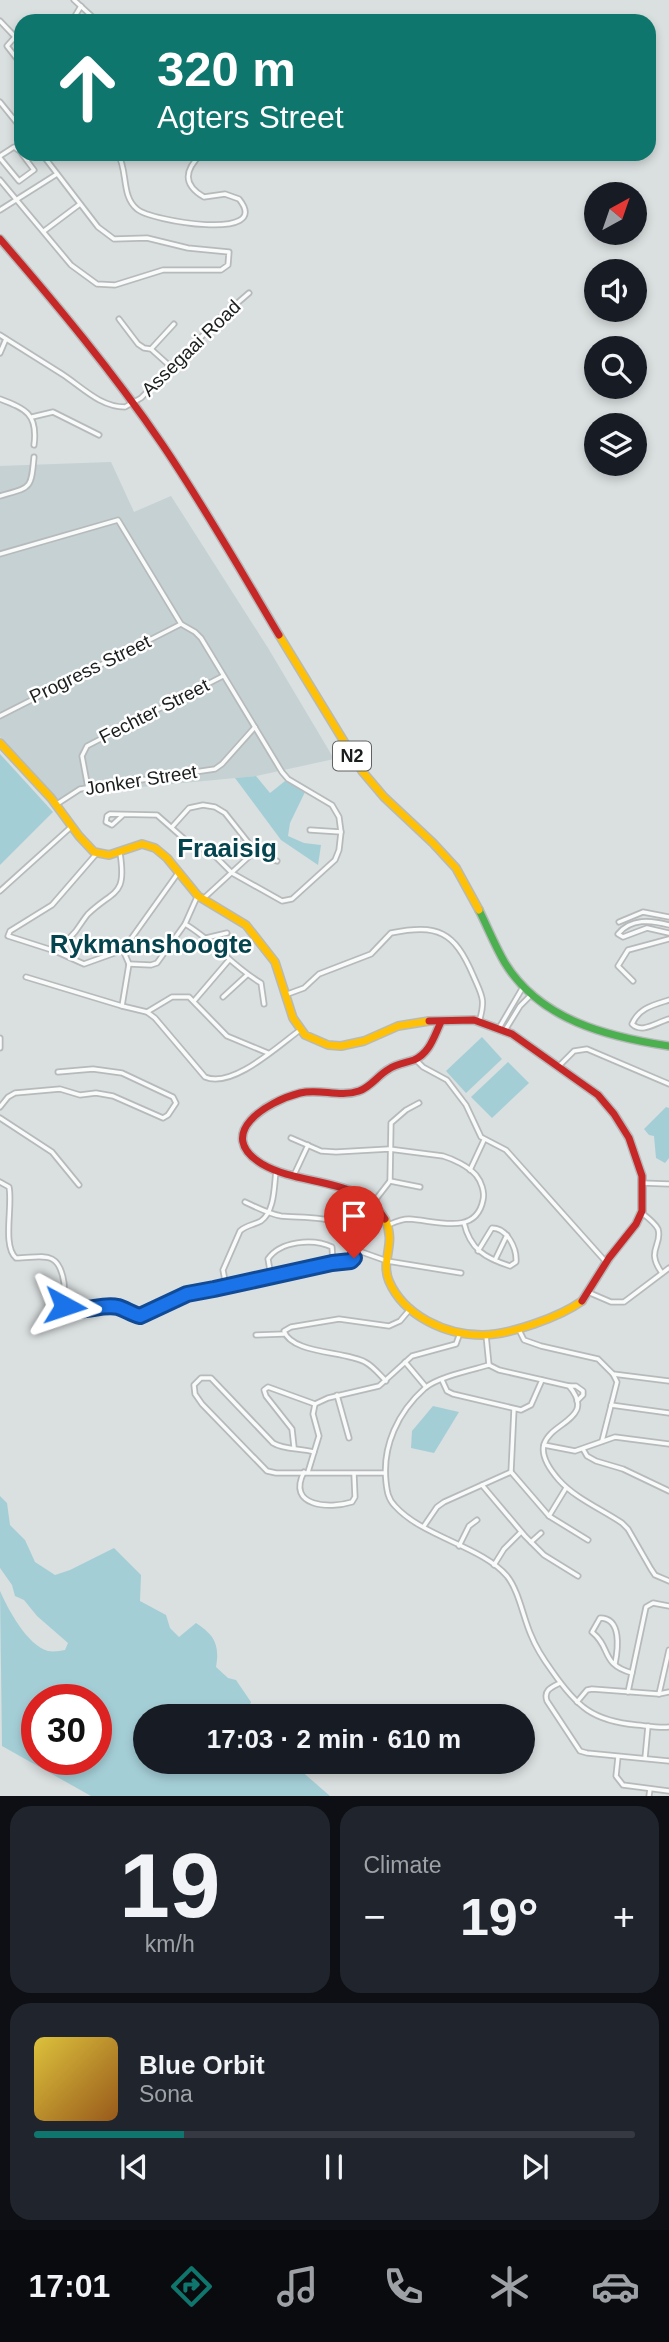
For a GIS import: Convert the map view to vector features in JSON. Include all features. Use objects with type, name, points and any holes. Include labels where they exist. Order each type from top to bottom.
[{"type":"main road","name":"N2","points":[[0,239],[134,403],[204,510],[361,771],[388,803],[457,869],[506,967],[523,987],[552,1010],[589,1029],[625,1039],[669,1046]]},
{"type":"main road","points":[[0,743],[97,853],[106,856],[120,853],[133,845],[149,844],[159,851],[200,898],[238,919],[262,944],[277,966],[290,1015],[305,1034],[317,1042],[347,1047],[401,1025],[465,1020],[479,1022],[538,1051],[607,1104],[635,1150],[640,1165],[643,1206],[638,1222],[606,1262],[590,1293],[575,1307],[486,1335],[439,1327],[411,1308],[393,1288],[387,1274],[391,1243],[387,1226],[373,1203],[360,1194],[312,1182],[255,1161],[243,1146],[242,1131],[250,1120],[275,1104],[303,1092],[360,1091],[388,1070],[415,1059],[427,1050],[441,1022]]},
{"type":"street","points":[[74,0],[89,14]]},
{"type":"street","points":[[76,14],[80,6]]},
{"type":"street","points":[[0,21],[14,36]]},
{"type":"street","points":[[14,38],[7,46],[14,55]]},
{"type":"street","points":[[0,102],[14,119]]},
{"type":"street","points":[[0,157],[19,181],[34,170],[28,161]]},
{"type":"street","points":[[0,180],[76,270],[93,282],[107,286],[163,270],[221,270],[229,265],[229,252],[188,248],[147,238],[114,239],[98,227],[47,161]]},
{"type":"street","points":[[122,161],[127,194],[139,211],[172,220],[223,225],[236,223],[242,218],[244,211],[239,199],[229,194],[204,197],[190,186],[189,168],[195,161]]},
{"type":"street","points":[[0,210],[57,174]]},
{"type":"street","points":[[44,231],[80,204]]},
{"type":"street","name":"Assegaai Road","points":[[134,403],[249,293]]},
{"type":"street","points":[[119,319],[138,344],[151,349],[171,367]]},
{"type":"street","points":[[151,349],[174,324]]},
{"type":"street","points":[[0,335],[101,401],[121,408],[134,403]]},
{"type":"street","points":[[0,353],[6,338]]},
{"type":"street","points":[[0,407],[1,400],[23,408],[32,417],[34,445]]},
{"type":"street","points":[[32,417],[53,412],[99,435]]},
{"type":"street","points":[[0,496],[27,488],[34,457]]},
{"type":"street","points":[[0,554],[118,520],[181,624],[198,634],[282,772],[288,779],[332,805],[339,817],[339,850],[335,860],[287,901],[282,901],[232,873],[215,855],[190,844],[157,815],[110,814],[106,822],[112,825],[123,815]]},
{"type":"street","name":"Progress Street","points":[[0,716],[181,624]]},
{"type":"street","name":"Fechter Street","points":[[88,788],[82,756],[87,746],[224,676]]},
{"type":"street","name":"Jonker Street","points":[[56,804],[72,792],[88,788],[215,769],[255,727]]},
{"type":"street","points":[[172,827],[189,808],[203,805],[215,807],[225,813],[255,851],[277,861]]},
{"type":"street","points":[[0,891],[72,825]]},
{"type":"street","points":[[310,830],[341,832]]},
{"type":"street","points":[[129,964],[157,963],[200,898],[255,851]]},
{"type":"street","points":[[97,853],[52,905],[10,931],[9,938],[55,951],[81,964],[123,950],[178,873]]},
{"type":"street","points":[[55,951],[75,933],[88,914],[120,887],[123,874],[120,853]]},
{"type":"street","points":[[619,922],[643,912],[669,917]]},
{"type":"street","points":[[669,925],[642,920],[622,929],[618,934],[622,937],[647,928],[669,933]]},
{"type":"street","points":[[185,924],[206,938],[247,975],[262,984],[264,1004]]},
{"type":"street","points":[[285,995],[304,988],[319,974],[371,954],[391,933],[426,929],[452,940],[462,951],[483,995],[479,1022]]},
{"type":"street","points":[[206,938],[227,933]]},
{"type":"street","points":[[633,981],[618,966],[628,950],[669,939]]},
{"type":"street","points":[[219,949],[229,946],[242,947]]},
{"type":"street","points":[[122,1006],[129,964],[123,950]]},
{"type":"street","points":[[194,1000],[230,959]]},
{"type":"street","points":[[223,997],[247,975]]},
{"type":"street","points":[[26,977],[148,1012],[209,1079],[228,1078],[301,1029]]},
{"type":"street","points":[[501,1031],[523,987]]},
{"type":"street","points":[[148,1012],[177,995],[189,997],[227,1036],[268,1053]]},
{"type":"street","points":[[501,1031],[532,995]]},
{"type":"street","points":[[669,1000],[647,1006],[632,1024],[636,1028],[642,1028],[669,1019]]},
{"type":"street","points":[[0,1038],[0,1048]]},
{"type":"street","points":[[559,1066],[574,1051],[587,1049],[669,1084]]},
{"type":"street","points":[[415,1059],[421,1066],[447,1080],[466,1105],[484,1140]]},
{"type":"street","points":[[0,1107],[4,1100],[15,1093],[60,1089],[80,1095],[96,1093],[113,1096],[163,1118],[176,1103],[173,1097],[122,1073],[93,1069],[58,1072]]},
{"type":"street","points":[[373,1203],[390,1181],[391,1123],[419,1103]]},
{"type":"street","points":[[0,1118],[57,1156],[79,1185]]},
{"type":"street","points":[[291,1138],[321,1151],[389,1149],[443,1156],[470,1170],[477,1176],[484,1190],[480,1210],[464,1223],[451,1226],[401,1220],[387,1226]]},
{"type":"street","points":[[470,1170],[484,1140]]},
{"type":"street","points":[[484,1140],[494,1142],[506,1150],[606,1262]]},
{"type":"street","points":[[294,1175],[307,1146]]},
{"type":"street","points":[[226,1286],[223,1270],[240,1231],[263,1220],[271,1205],[276,1169]]},
{"type":"street","points":[[390,1181],[420,1187]]},
{"type":"street","points":[[0,1182],[9,1187],[11,1196],[10,1253],[16,1258],[37,1254],[50,1257],[61,1270],[64,1282],[63,1303],[69,1308],[115,1307],[140,1316],[187,1294],[351,1261],[356,1250],[354,1234],[338,1223],[313,1217],[283,1216],[245,1202]]},
{"type":"street","points":[[642,1183],[669,1184]]},
{"type":"street","points":[[642,1213],[659,1232],[653,1255],[662,1273]]},
{"type":"street","points":[[464,1223],[470,1242],[478,1251],[510,1266],[516,1262],[516,1253],[500,1228],[492,1228],[478,1251]]},
{"type":"street","points":[[495,1260],[507,1236]]},
{"type":"street","points":[[271,1276],[268,1259],[276,1249],[307,1242],[332,1247],[332,1263]]},
{"type":"street","points":[[356,1250],[387,1261],[461,1273]]},
{"type":"street","points":[[590,1293],[611,1302],[624,1302],[669,1268]]},
{"type":"street","points":[[284,1334],[286,1328],[291,1326],[339,1319],[389,1326],[400,1321],[411,1308]]},
{"type":"street","points":[[518,1326],[524,1339],[541,1346],[598,1359],[614,1374],[617,1382],[601,1441]]},
{"type":"street","points":[[295,1447],[292,1429],[266,1396],[264,1390],[268,1387],[315,1404],[337,1395],[379,1386],[418,1353],[456,1344],[460,1332]]},
{"type":"street","points":[[256,1335],[284,1334]]},
{"type":"street","points":[[284,1334],[290,1341],[300,1345],[365,1362],[386,1381]]},
{"type":"street","points":[[486,1335],[489,1364]]},
{"type":"street","points":[[405,1362],[426,1387]]},
{"type":"street","points":[[577,1401],[583,1391],[576,1386],[499,1370],[489,1364],[426,1387],[394,1429],[388,1443],[385,1473],[387,1492],[393,1505],[424,1527],[494,1566],[507,1577],[513,1586],[532,1639],[560,1683],[577,1702],[607,1721],[669,1727]]},
{"type":"street","points":[[614,1374],[669,1381]]},
{"type":"street","points":[[314,1452],[277,1446],[211,1378],[205,1377],[195,1384],[193,1389],[197,1398],[262,1468],[276,1474],[385,1473]]},
{"type":"street","points":[[442,1380],[447,1391],[453,1395],[521,1410],[531,1405],[542,1380]]},
{"type":"street","points":[[569,1386],[577,1401],[576,1411],[547,1435],[544,1445],[547,1463],[566,1487],[622,1523],[655,1575],[669,1581]]},
{"type":"street","points":[[337,1395],[349,1438]]},
{"type":"street","points":[[315,1404],[313,1414],[319,1432],[314,1452],[299,1485],[302,1494],[308,1502],[319,1504],[352,1502],[355,1497],[354,1474]]},
{"type":"street","points":[[611,1405],[669,1413]]},
{"type":"street","points":[[514,1409],[511,1472],[549,1516],[588,1540]]},
{"type":"street","points":[[544,1445],[568,1450],[583,1449],[615,1437],[669,1444]]},
{"type":"street","points":[[583,1449],[587,1456],[596,1461],[623,1469],[669,1491]]},
{"type":"street","points":[[424,1527],[437,1507],[444,1502],[511,1472]]},
{"type":"street","points":[[482,1485],[544,1555],[578,1576]]},
{"type":"street","points":[[549,1516],[566,1487]]},
{"type":"street","points":[[458,1546],[469,1526],[477,1520]]},
{"type":"street","points":[[494,1566],[504,1549],[521,1532]]},
{"type":"street","points":[[531,1542],[541,1533]]},
{"type":"street","points":[[628,1692],[646,1607],[653,1603],[669,1606]]},
{"type":"street","points":[[615,1664],[618,1645],[614,1624],[603,1617],[592,1632],[601,1639],[605,1655],[615,1664],[632,1673]]},
{"type":"street","points":[[659,1694],[669,1650]]},
{"type":"street","points":[[560,1683],[548,1690],[545,1697],[576,1746],[587,1753],[669,1760]]},
{"type":"street","points":[[577,1702],[587,1690],[592,1689],[659,1694],[669,1692]]},
{"type":"street","points":[[645,1758],[648,1726]]},
{"type":"street","points":[[618,1757],[616,1776],[620,1783],[669,1791]]},
{"type":"street","points":[[649,1796],[650,1789]]},
{"type":"shaded area","points":[[111,462],[134,512],[171,496],[268,648],[334,759],[256,776],[78,793],[61,805],[0,737],[0,466]]},
{"type":"shaded area","points":[[0,754],[53,812],[0,865]]},
{"type":"shaded area","points":[[256,776],[270,793],[285,781],[305,792],[290,823],[288,836],[304,843],[321,845],[318,865],[281,840],[235,778]]},
{"type":"shaded area","points":[[482,1037],[502,1059],[466,1093],[446,1071]]},
{"type":"shaded area","points":[[508,1062],[529,1083],[492,1118],[471,1097]]},
{"type":"shaded area","points":[[666,1107],[669,1108],[669,1158],[665,1163],[656,1158],[654,1136],[644,1129]]},
{"type":"shaded area","points":[[433,1406],[459,1412],[434,1453],[411,1448],[412,1431]]},
{"type":"shaded area","points":[[0,1496],[7,1503],[10,1525],[25,1540],[35,1562],[55,1575],[114,1548],[141,1575],[140,1601],[166,1615],[170,1628],[179,1637],[196,1623],[214,1641],[217,1652],[216,1667],[228,1678],[236,1680],[250,1704],[133,1704],[133,1774],[305,1774],[330,1796],[91,1796],[54,1775],[112,1775],[112,1684],[21,1684],[21,1757],[2,1746],[0,1591],[19,1626],[33,1642],[48,1651],[65,1650],[68,1643],[37,1616],[24,1600],[15,1596],[12,1585],[0,1568]]},
{"type":"traffic: fast","points":[[479,910],[505,963],[537,999],[577,1023],[623,1037],[669,1046]]},
{"type":"traffic: slow","points":[[279,635],[362,771],[384,797],[456,868],[479,910]]},
{"type":"traffic: slow","points":[[0,743],[51,798],[94,852],[109,855],[142,844],[155,848],[167,858],[198,896],[246,925],[275,962],[293,1018],[305,1035],[328,1045],[341,1046],[364,1041],[398,1026],[429,1021]]},
{"type":"traffic: slow","points":[[385,1219],[389,1237],[386,1266],[389,1281],[405,1304],[441,1327],[468,1334],[506,1332],[548,1319],[582,1301]]},
{"type":"traffic: jam","points":[[0,239],[84,339],[143,417],[193,491],[279,635]]},
{"type":"traffic: jam","points":[[429,1021],[474,1020],[512,1034],[598,1095],[629,1138],[642,1176],[642,1211],[636,1224],[609,1258],[582,1301]]},
{"type":"traffic: jam","points":[[385,1219],[374,1205],[361,1196],[262,1164],[248,1153],[243,1141],[244,1130],[261,1111],[287,1097],[307,1092],[344,1094],[363,1089],[392,1067],[414,1060],[424,1053],[441,1022]]},
{"type":"district","name":"Fraaisig","points":[[227,848]]},
{"type":"district","name":"Rykmanshoogte","points":[[151,944]]},
{"type":"route","points":[[65,1306],[88,1310],[119,1307],[140,1316],[196,1291],[351,1261],[354,1258]]}]
